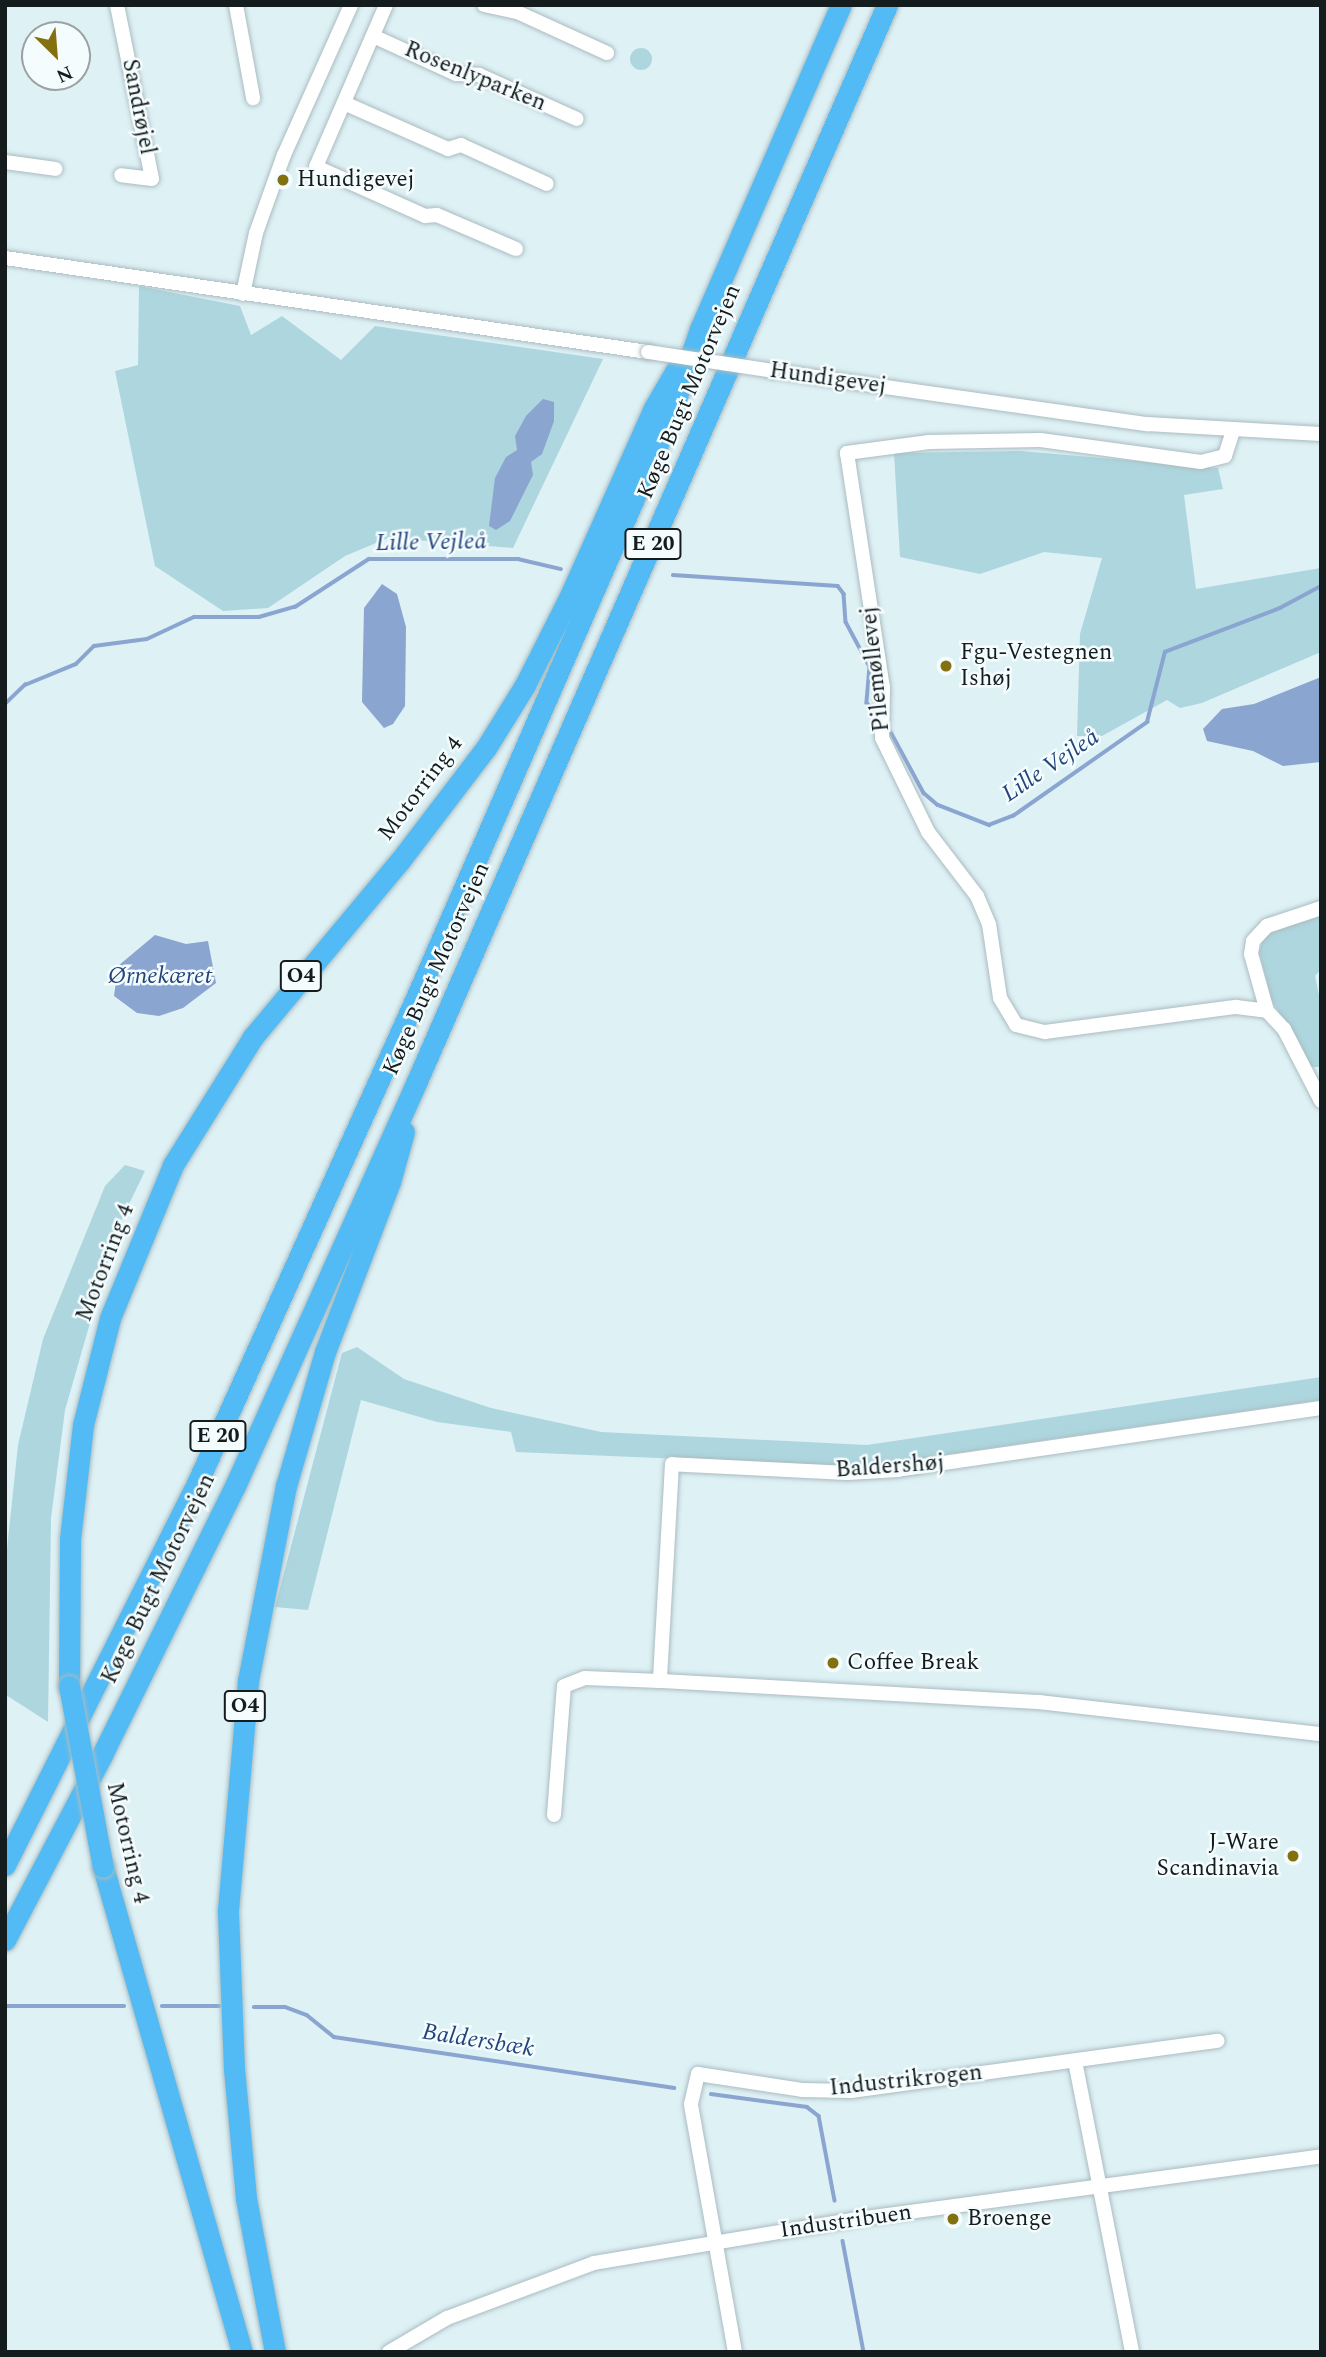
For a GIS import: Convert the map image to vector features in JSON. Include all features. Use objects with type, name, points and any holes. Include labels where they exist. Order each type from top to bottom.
[{"type":"highway","name":"Køge Bugt Motorvejen","points":[[5,1865],[124,1636],[211,1452],[415,1000],[670,416],[700,329],[841,5]]},
{"type":"highway","name":"Køge Bugt Motorvejen","points":[[5,1940],[96,1767],[234,1486],[417,1081],[887,5]]},
{"type":"highway","name":"Motorring 4","points":[[242,2352],[103,1867],[69,1686],[70,1539],[83,1425],[110,1318],[173,1165],[253,1037],[449,799],[506,716],[569,598],[654,408],[700,329]]},
{"type":"highway","name":"O4","points":[[275,2352],[246,2198],[234,2069],[228,1910],[247,1681],[286,1486],[324,1352],[390,1182],[417,1081]]},
{"type":"street","name":"Sandrøjel","points":[[117,5],[152,179],[121,175]]},
{"type":"street","points":[[236,5],[253,98]]},
{"type":"street","points":[[243,293],[256,233],[284,155],[351,5]]},
{"type":"street","points":[[386,5],[316,167],[425,216],[437,215],[516,249]]},
{"type":"street","points":[[484,5],[517,12],[607,53]]},
{"type":"street","name":"Rosenlyparken","points":[[373,36],[456,74],[479,75],[577,119]]},
{"type":"street","points":[[344,103],[448,149],[461,145],[547,184]]},
{"type":"street","points":[[5,162],[56,170]]},
{"type":"street","name":"Hundigevej","points":[[5,258],[1147,424],[1321,434]]},
{"type":"street","name":"Pilemøllevej","points":[[1233,431],[1225,456],[1201,462],[1040,440],[929,442],[847,453],[884,706],[882,738],[928,832],[978,896],[989,924],[1000,998],[1016,1025],[1045,1032],[1236,1007],[1267,1011]]},
{"type":"street","points":[[1321,908],[1267,926],[1253,941],[1251,954],[1267,1011],[1284,1029],[1321,1101]]},
{"type":"street","name":"Baldershøj","points":[[660,1681],[673,1464],[846,1473],[898,1470],[1321,1408]]},
{"type":"street","points":[[554,1815],[564,1686],[585,1678],[1039,1702],[1321,1734]]},
{"type":"street","name":"Industrikrogen","points":[[714,2241],[691,2104],[698,2074],[802,2090],[851,2091],[1218,2041]]},
{"type":"street","points":[[1075,2061],[1132,2352]]},
{"type":"street","name":"Industribuen","points":[[389,2352],[447,2318],[551,2276],[714,2241],[1321,2156]]},
{"type":"street","points":[[714,2241],[735,2352]]},
{"type":"shaded area","points":[[641,48],[649,51],[652,59],[649,67],[641,70],[633,67],[630,59],[633,51]]},
{"type":"shaded area","points":[[139,286],[240,306],[251,335],[282,316],[341,360],[375,326],[603,359],[513,548],[388,538],[345,556],[268,608],[223,611],[155,566],[115,371],[138,365]]},
{"type":"shaded area","points":[[1020,451],[1218,468],[1223,489],[1184,495],[1196,589],[1321,568],[1321,652],[1202,703],[1180,708],[1167,700],[1102,736],[1077,736],[1080,634],[1102,558],[1044,552],[980,574],[900,557],[894,453]]},
{"type":"shaded area","points":[[1321,914],[1321,969],[1315,976],[1321,1005],[1321,1067],[1311,1067],[1272,1001],[1259,952],[1265,935]]},
{"type":"shaded area","points":[[125,1165],[145,1171],[117,1229],[65,1410],[51,1518],[48,1722],[6,1695],[5,1568],[18,1445],[43,1339],[105,1186]]},
{"type":"shaded area","points":[[357,1347],[404,1379],[491,1408],[601,1432],[867,1445],[1321,1377],[1321,1400],[883,1464],[821,1465],[516,1452],[511,1432],[437,1422],[361,1400],[308,1610],[275,1607],[342,1353]]},
{"type":"water","points":[[543,399],[554,402],[554,421],[542,454],[531,462],[533,475],[510,521],[496,530],[489,526],[495,478],[506,457],[517,450],[515,436],[526,416]]},
{"type":"water","points":[[382,584],[397,594],[406,627],[405,706],[393,724],[384,728],[362,702],[364,608]]},
{"type":"water","points":[[1321,677],[1321,762],[1283,766],[1253,751],[1207,741],[1203,729],[1222,709],[1254,704]]},
{"type":"water","name":"Ørnekæret","points":[[155,935],[186,944],[208,941],[216,983],[183,1008],[159,1016],[137,1013],[114,996],[118,966]]},
{"type":"waterway","name":"Lille Vejleå","points":[[5,704],[25,685],[76,664],[94,646],[147,639],[194,617],[259,617],[295,607],[369,559],[518,559],[561,569]]},
{"type":"waterway","name":"Lille Vejleå","points":[[673,575],[838,586],[844,594],[846,622],[870,667],[867,703],[879,717]]},
{"type":"waterway","name":"Lille Vejleå","points":[[885,721],[924,793],[938,805],[989,825],[1013,816],[1147,722],[1165,652],[1280,608],[1321,586]]},
{"type":"waterway","name":"Baldersbæk","points":[[5,2006],[124,2006]]},
{"type":"waterway","name":"Baldersbæk","points":[[162,2006],[219,2006]]},
{"type":"waterway","name":"Baldersbæk","points":[[254,2007],[285,2007],[307,2015],[334,2037],[674,2088]]},
{"type":"waterway","name":"Baldersbæk","points":[[711,2094],[807,2107],[819,2116],[835,2201]]},
{"type":"waterway","name":"Baldersbæk","points":[[843,2241],[864,2352]]},
{"type":"place","name":"Hundigevej","points":[[283,180]]},
{"type":"place","name":"Fgu-Vestegnen Ishøj","points":[[946,666]]},
{"type":"place","name":"Coffee Break","points":[[833,1663]]},
{"type":"place","name":"J-Ware Scandinavia","points":[[1293,1856]]},
{"type":"place","name":"Broenge","points":[[953,2219]]}]
